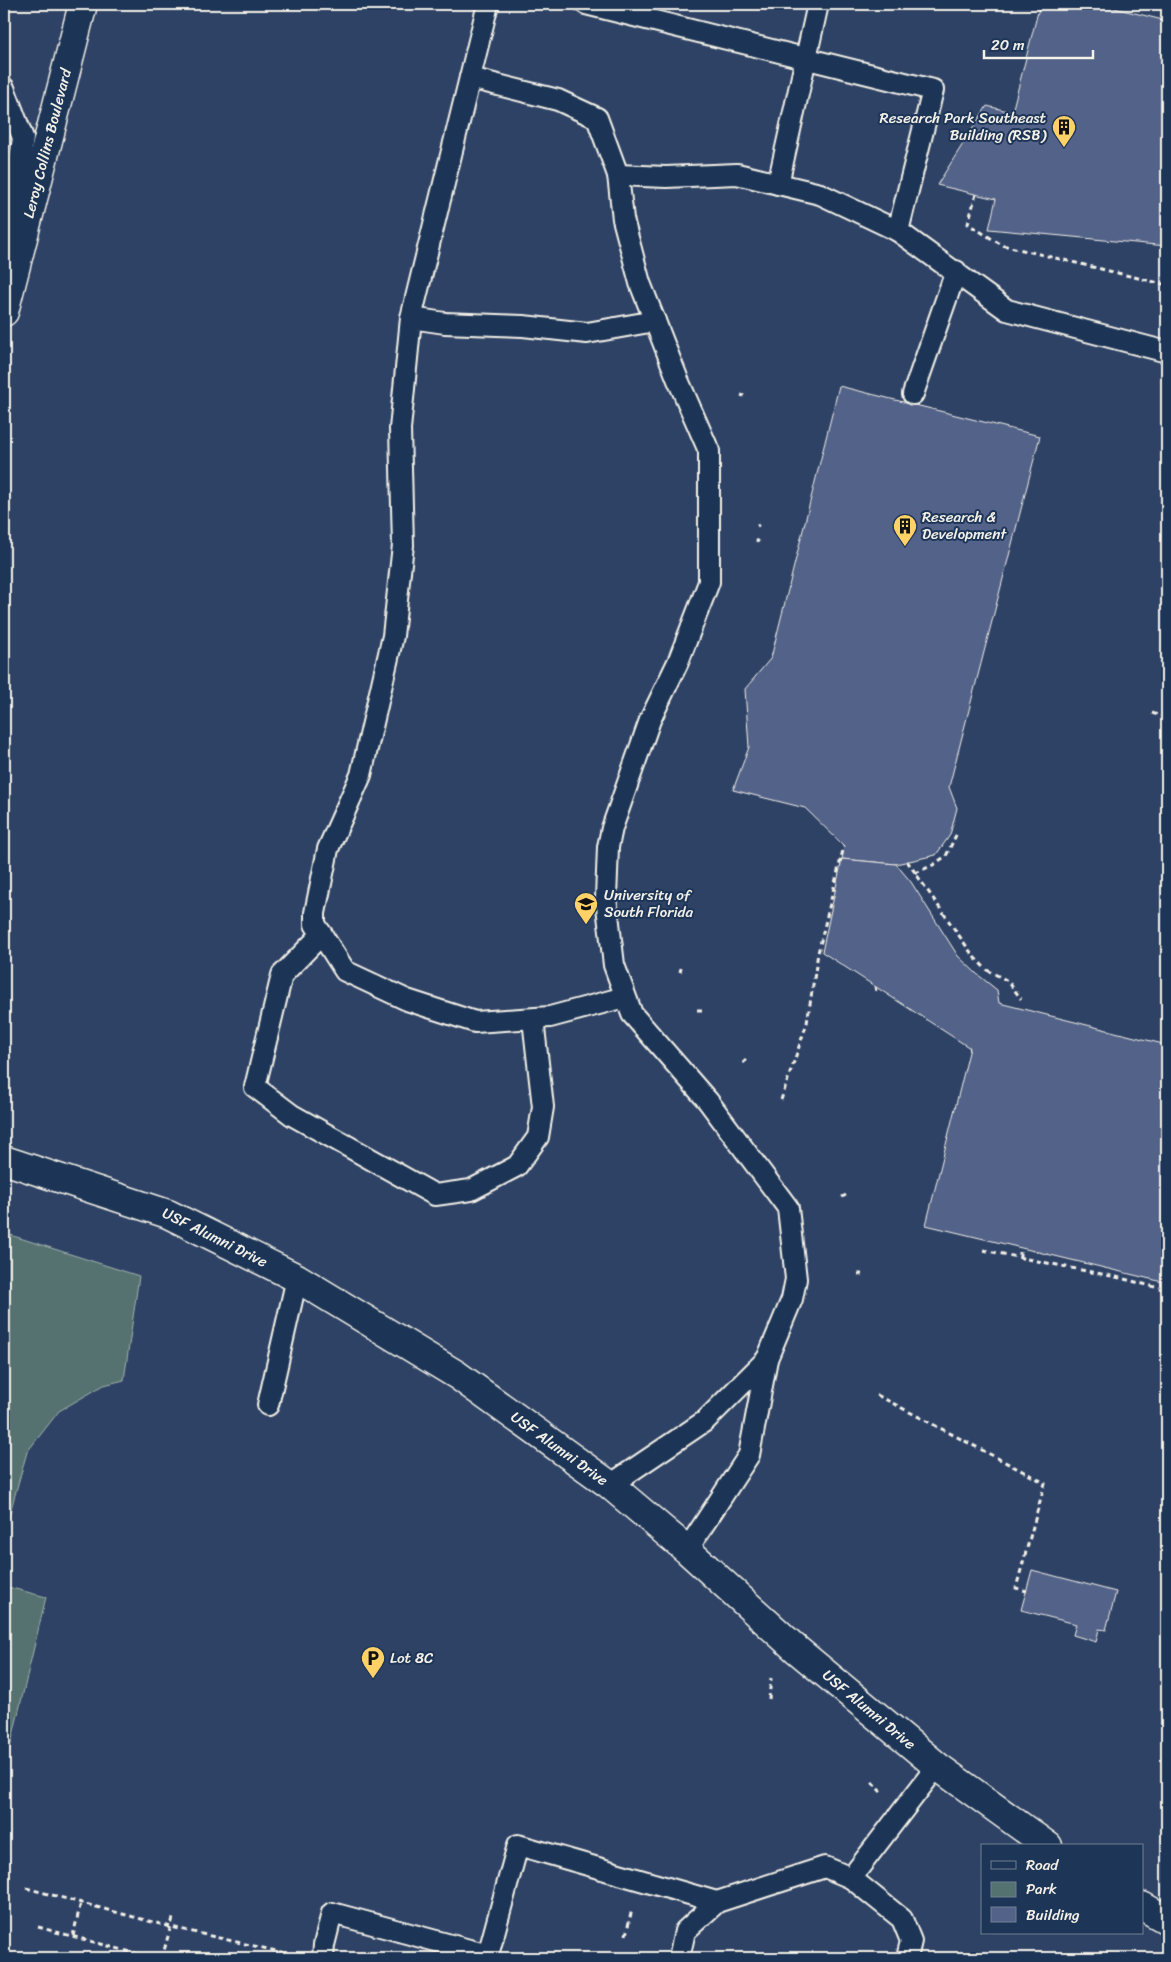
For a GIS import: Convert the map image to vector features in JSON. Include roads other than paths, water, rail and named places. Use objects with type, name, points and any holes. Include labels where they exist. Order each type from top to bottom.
[{"type":"street","name":"Leroy Collins Boulevard","points":[[4,312],[83,4]]},
{"type":"street","name":"USF Alumni Drive","points":[[4,1160],[168,1214],[296,1278],[457,1375],[610,1485],[687,1550],[796,1649],[937,1766],[1045,1844]]},
{"type":"street","points":[[1144,1907],[1167,1920]]},
{"type":"lane","points":[[488,4],[411,318],[400,428],[404,545],[393,636],[361,775],[328,849],[315,913],[315,924],[345,970],[408,1000],[475,1022],[550,1017],[625,997]]},
{"type":"lane","points":[[586,4],[933,90],[898,230]]},
{"type":"lane","points":[[778,184],[818,4]]},
{"type":"lane","points":[[470,78],[558,100],[597,118],[618,175],[623,219],[640,283],[678,380],[709,451],[709,582],[678,662],[650,720],[612,828],[608,847],[606,898],[614,965],[632,1014],[708,1101],[788,1208],[796,1279],[792,1299],[767,1359],[749,1455],[687,1550]]},
{"type":"lane","points":[[4,88],[23,138],[4,269]]},
{"type":"lane","points":[[618,175],[666,177],[737,174],[820,194],[898,230],[1007,310],[1167,352]]},
{"type":"lane","points":[[912,394],[956,271]]},
{"type":"lane","points":[[411,318],[446,323],[523,326],[587,333],[655,322]]},
{"type":"lane","points":[[322,934],[282,975],[255,1087],[292,1115],[435,1195],[471,1190],[517,1166],[538,1137],[543,1107],[533,1019]]},
{"type":"lane","points":[[268,1405],[296,1278]]},
{"type":"lane","points":[[610,1485],[705,1420],[767,1359]]},
{"type":"lane","points":[[851,1878],[937,1766]]},
{"type":"lane","points":[[323,1958],[324,1945],[332,1913],[488,1955],[518,1845],[717,1902]]},
{"type":"lane","points":[[677,1958],[685,1932],[717,1902],[825,1867],[851,1878],[902,1919],[911,1941],[907,1958]]},
{"type":"place","name":"Research Park Southeast Building (RSB)","points":[[1064,148]]},
{"type":"place","name":"Research & Development","points":[[905,547]]},
{"type":"place","name":"University of South Florida","points":[[586,925]]},
{"type":"place","name":"Lot 8C","points":[[373,1679]]}]
